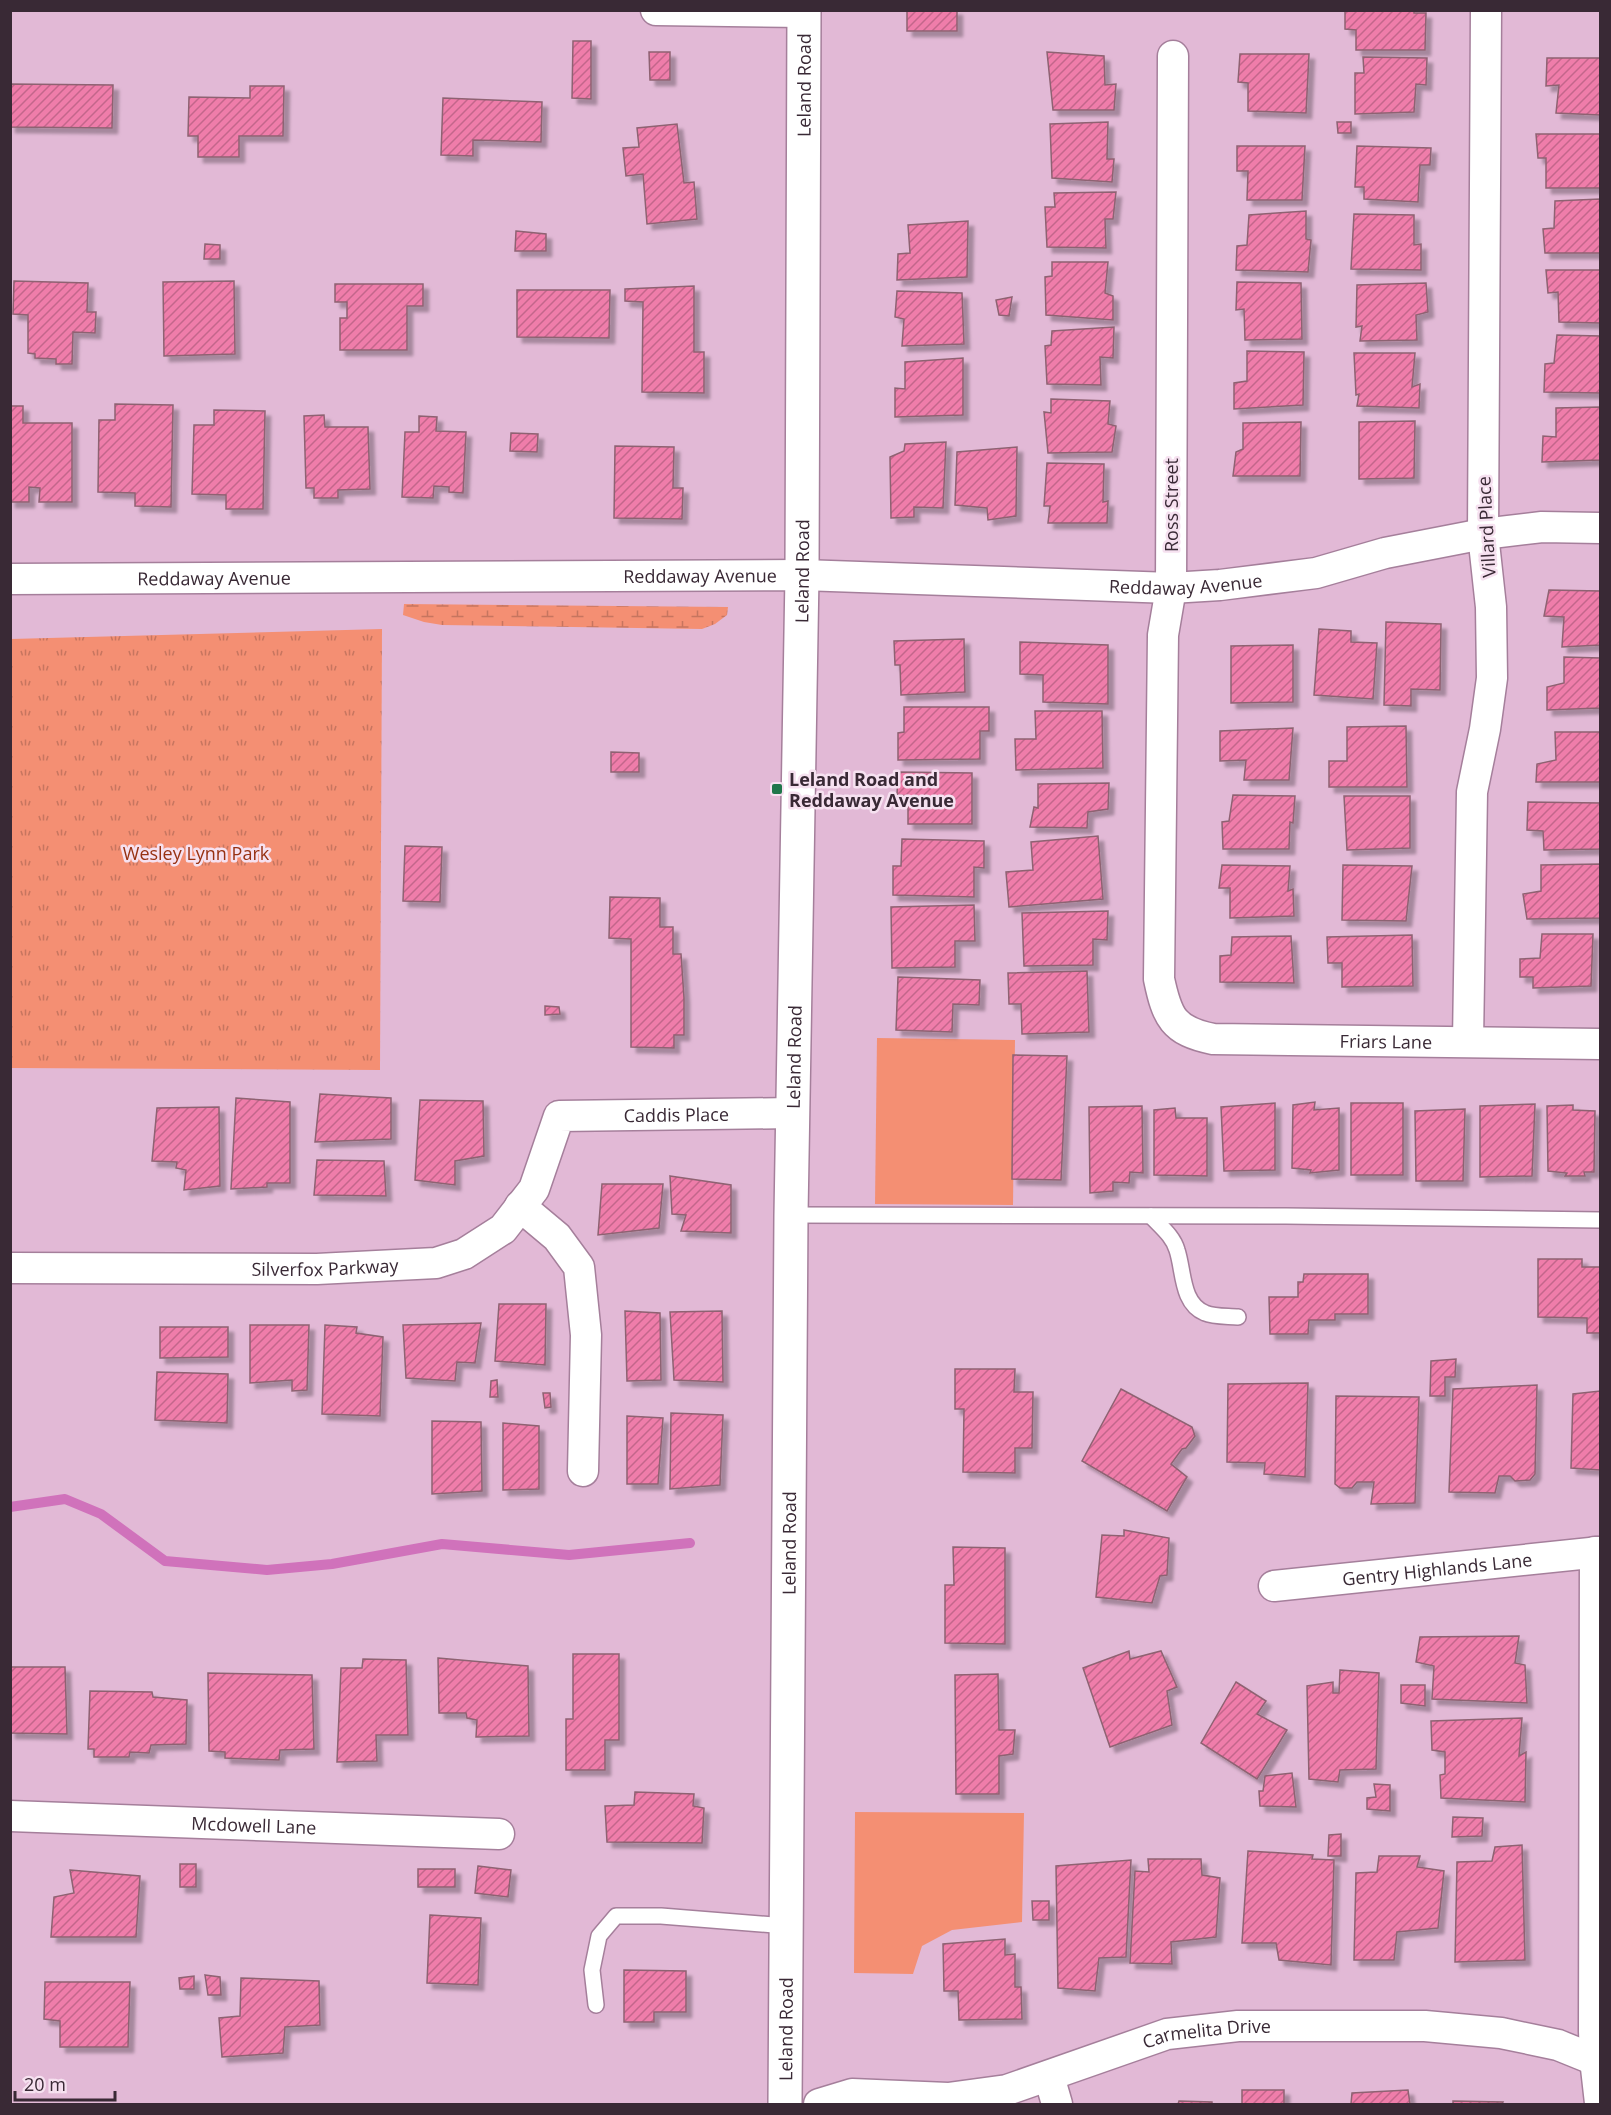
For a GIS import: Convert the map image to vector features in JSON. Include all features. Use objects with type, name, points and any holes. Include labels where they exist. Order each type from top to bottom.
[{"type":"street","points":[[656,10],[804,11]]},
{"type":"street","name":"Villard Place","points":[[1468,1041],[1472,792],[1485,729],[1492,678],[1491,607],[1484,534],[1486,10]]},
{"type":"street","name":"Leland Road","points":[[785,2104],[791,1215],[802,574],[804,11]]},
{"type":"street","name":"Ross Street","points":[[1173,56],[1171,588],[1163,635],[1159,980],[1164,1004],[1175,1023]]},
{"type":"street","name":"Reddaway Avenue","points":[[10,579],[802,574],[1171,588],[1220,585],[1316,573],[1384,553],[1484,534],[1542,527],[1600,528]]},
{"type":"street","name":"Friars Lane","points":[[1175,1023],[1194,1035],[1213,1039],[1600,1044]]},
{"type":"street","name":"Caddis Place","points":[[559,1116],[793,1113]]},
{"type":"street","name":"Silverfox Parkway","points":[[10,1268],[316,1269],[436,1263],[464,1254],[503,1229],[534,1189],[559,1116]]},
{"type":"street","points":[[520,1206],[557,1237],[579,1268],[586,1335],[583,1471]]},
{"type":"street","points":[[1598,1552],[1598,2061],[1600,2103]]},
{"type":"street","name":"Gentry Highlands Lane","points":[[1274,1586],[1598,1552]]},
{"type":"street","name":"Mcdowell Lane","points":[[10,1816],[499,1834]]},
{"type":"street","name":"Carmelita Drive","points":[[819,2104],[852,2094],[948,2098],[1007,2090],[1053,2090],[1167,2034],[1238,2026],[1447,2028],[1512,2035],[1558,2045],[1598,2061]]},
{"type":"lane","points":[[791,1215],[1286,1216],[1600,1220]]},
{"type":"lane","points":[[1151,1216],[1171,1238],[1177,1250],[1185,1288],[1192,1305],[1206,1313],[1238,1317]]},
{"type":"lane","points":[[596,2005],[592,1970],[599,1936],[616,1916],[661,1916],[786,1926]]},
{"type":"green space","points":[[404,604],[728,607],[727,615],[715,624],[702,629],[442,625],[403,615]]},
{"type":"green space","name":"Wesley Lynn Park","points":[[382,629],[380,1070],[11,1068],[11,639]]},
{"type":"green space","points":[[877,1038],[1015,1040],[1013,1205],[875,1204]]},
{"type":"green space","points":[[855,1812],[1024,1813],[1022,1922],[952,1930],[922,1946],[913,1974],[854,1973]]},
{"type":"building","points":[[907,10],[957,10],[957,31],[907,31]]},
{"type":"building","points":[[1345,10],[1414,10],[1414,13],[1426,13],[1425,50],[1356,50],[1356,30],[1345,29]]},
{"type":"building","points":[[573,41],[591,41],[591,99],[572,98]]},
{"type":"building","points":[[649,52],[670,52],[670,80],[650,80]]},
{"type":"building","points":[[1047,52],[1104,56],[1105,85],[1116,84],[1114,110],[1053,110]]},
{"type":"building","points":[[1240,54],[1309,54],[1306,113],[1248,111],[1248,83],[1238,82]]},
{"type":"building","points":[[1363,57],[1427,58],[1426,85],[1416,84],[1414,112],[1355,114],[1355,73],[1364,73]]},
{"type":"building","points":[[1547,58],[1600,58],[1600,115],[1556,113],[1559,85],[1546,86]]},
{"type":"building","points":[[10,84],[113,85],[112,128],[10,127]]},
{"type":"building","points":[[250,86],[284,86],[283,136],[239,136],[239,157],[198,157],[198,136],[188,136],[189,97],[250,98]]},
{"type":"building","points":[[443,98],[542,102],[541,142],[473,140],[473,156],[441,155]]},
{"type":"building","points":[[1108,122],[1107,159],[1114,159],[1112,182],[1052,178],[1050,124]]},
{"type":"building","points":[[1337,122],[1351,122],[1351,133],[1338,133]]},
{"type":"building","points":[[677,124],[684,183],[694,182],[697,219],[647,224],[643,174],[626,176],[623,148],[639,147],[637,128]]},
{"type":"building","points":[[1536,134],[1600,134],[1600,188],[1546,188],[1546,158],[1538,158]]},
{"type":"building","points":[[1237,146],[1305,146],[1302,200],[1247,200],[1248,171],[1237,171]]},
{"type":"building","points":[[1357,146],[1431,148],[1430,165],[1420,165],[1418,202],[1364,199],[1364,187],[1355,187]]},
{"type":"building","points":[[1116,192],[1113,219],[1105,219],[1106,248],[1047,247],[1045,207],[1055,207],[1054,193]]},
{"type":"building","points":[[1600,199],[1600,253],[1545,253],[1543,229],[1554,228],[1555,201]]},
{"type":"building","points":[[1306,211],[1306,239],[1311,240],[1308,272],[1236,270],[1237,246],[1247,245],[1249,215]]},
{"type":"building","points":[[1354,214],[1414,215],[1414,245],[1421,244],[1421,270],[1351,269]]},
{"type":"building","points":[[968,221],[967,277],[897,280],[898,254],[910,253],[908,225]]},
{"type":"building","points":[[516,231],[546,234],[546,251],[515,251]]},
{"type":"building","points":[[205,244],[220,245],[220,259],[204,259]]},
{"type":"building","points":[[1052,262],[1108,262],[1105,293],[1113,296],[1113,320],[1046,315],[1045,277],[1052,276]]},
{"type":"building","points":[[1546,270],[1600,270],[1600,323],[1559,322],[1558,292],[1548,293]]},
{"type":"building","points":[[14,281],[88,283],[87,312],[96,312],[95,333],[73,332],[72,364],[56,364],[56,359],[35,358],[35,354],[28,353],[28,315],[13,314]]},
{"type":"building","points":[[234,281],[235,354],[164,356],[163,282]]},
{"type":"building","points":[[1237,282],[1301,283],[1302,339],[1245,340],[1244,309],[1236,310]]},
{"type":"building","points":[[1426,283],[1428,312],[1416,315],[1417,340],[1360,341],[1362,326],[1356,327],[1357,285]]},
{"type":"building","points":[[335,284],[423,284],[423,306],[407,306],[407,350],[340,350],[340,318],[347,318],[347,302],[335,302]]},
{"type":"building","points":[[694,286],[694,352],[704,352],[704,393],[642,392],[643,302],[625,301],[625,289]]},
{"type":"building","points":[[517,290],[610,290],[609,338],[517,337]]},
{"type":"building","points":[[897,291],[962,293],[964,344],[902,346],[904,319],[895,317]]},
{"type":"building","points":[[1012,297],[1009,316],[999,315],[996,300]]},
{"type":"building","points":[[1114,327],[1113,358],[1100,357],[1101,385],[1047,384],[1045,346],[1051,345],[1052,331]]},
{"type":"building","points":[[1557,335],[1600,336],[1600,393],[1544,392],[1545,364],[1554,363]]},
{"type":"building","points":[[1247,351],[1304,352],[1303,405],[1234,409],[1234,383],[1247,381]]},
{"type":"building","points":[[1354,353],[1415,353],[1412,387],[1420,384],[1419,408],[1357,406],[1359,394],[1356,395]]},
{"type":"building","points":[[963,358],[963,415],[895,417],[895,388],[905,389],[905,362]]},
{"type":"building","points":[[1051,399],[1110,401],[1108,424],[1116,426],[1112,452],[1048,453],[1044,412],[1051,413]]},
{"type":"building","points":[[115,404],[173,405],[171,507],[135,506],[135,493],[98,492],[99,420],[115,420]]},
{"type":"building","points":[[10,406],[23,406],[23,423],[72,423],[72,502],[39,502],[40,488],[29,487],[29,502],[10,502]]},
{"type":"building","points":[[1600,407],[1600,460],[1542,462],[1543,436],[1556,437],[1556,408]]},
{"type":"building","points":[[214,410],[265,411],[263,509],[226,509],[226,495],[192,494],[194,425],[214,425]]},
{"type":"building","points":[[324,415],[325,427],[368,427],[370,489],[338,490],[338,498],[314,498],[314,488],[306,488],[304,416]]},
{"type":"building","points":[[419,416],[437,417],[436,431],[466,432],[463,493],[449,492],[449,487],[434,486],[433,498],[402,497],[405,432],[419,432]]},
{"type":"building","points":[[1415,421],[1414,478],[1359,479],[1359,422]]},
{"type":"building","points":[[1301,422],[1300,476],[1233,476],[1236,452],[1243,449],[1243,423]]},
{"type":"building","points":[[511,433],[538,434],[537,452],[510,451]]},
{"type":"building","points":[[946,442],[943,508],[914,507],[914,517],[891,518],[890,457],[904,451],[905,444]]},
{"type":"building","points":[[615,446],[674,447],[673,488],[683,488],[682,519],[614,518]]},
{"type":"building","points":[[1017,447],[1016,516],[988,520],[987,508],[955,505],[957,452]]},
{"type":"building","points":[[1047,463],[1104,464],[1103,502],[1108,501],[1107,523],[1048,523],[1050,506],[1044,506]]},
{"type":"building","points":[[1549,590],[1600,591],[1600,645],[1562,647],[1564,617],[1544,616]]},
{"type":"building","points":[[1386,622],[1441,624],[1440,690],[1411,689],[1411,706],[1384,705]]},
{"type":"building","points":[[1319,629],[1351,631],[1351,642],[1377,643],[1373,699],[1314,695]]},
{"type":"building","points":[[964,639],[965,692],[901,695],[900,665],[895,665],[894,641]]},
{"type":"building","points":[[1020,642],[1108,645],[1108,704],[1043,702],[1043,675],[1020,674]]},
{"type":"building","points":[[1293,645],[1293,702],[1231,703],[1231,646]]},
{"type":"building","points":[[1564,657],[1600,658],[1600,708],[1547,710],[1547,687],[1564,683]]},
{"type":"building","points":[[904,707],[989,707],[989,731],[980,731],[980,759],[898,760],[898,733],[904,732]]},
{"type":"building","points":[[1035,711],[1102,711],[1103,768],[1016,770],[1015,739],[1036,739]]},
{"type":"building","points":[[1406,726],[1407,787],[1329,787],[1329,761],[1347,761],[1347,727]]},
{"type":"building","points":[[1293,728],[1289,780],[1244,780],[1246,760],[1220,761],[1220,731]]},
{"type":"building","points":[[1555,732],[1600,732],[1600,782],[1536,782],[1537,764],[1556,760]]},
{"type":"building","points":[[611,752],[639,753],[639,772],[611,772]]},
{"type":"building","points":[[898,772],[972,773],[972,824],[908,824],[908,796],[897,795]]},
{"type":"building","points":[[1109,783],[1108,809],[1088,812],[1087,828],[1030,827],[1034,807],[1038,808],[1038,784]]},
{"type":"building","points":[[1233,795],[1295,796],[1293,823],[1290,822],[1289,849],[1223,849],[1222,822],[1229,821]]},
{"type":"building","points":[[1344,796],[1410,796],[1410,848],[1347,850]]},
{"type":"building","points":[[1528,802],[1600,803],[1600,849],[1544,850],[1543,831],[1527,830]]},
{"type":"building","points":[[1098,836],[1103,899],[1009,907],[1006,872],[1033,870],[1031,842]]},
{"type":"building","points":[[902,839],[984,841],[984,868],[974,867],[974,897],[893,895],[893,866],[901,866]]},
{"type":"building","points":[[405,846],[442,847],[440,902],[403,901]]},
{"type":"building","points":[[1600,864],[1600,918],[1527,919],[1523,894],[1541,891],[1541,865]]},
{"type":"building","points":[[1222,865],[1290,866],[1288,891],[1293,889],[1294,916],[1230,918],[1230,888],[1219,888]]},
{"type":"building","points":[[1343,865],[1412,866],[1406,921],[1342,920]]},
{"type":"building","points":[[610,897],[660,898],[660,927],[673,927],[673,954],[681,954],[684,998],[684,1035],[674,1035],[674,1048],[631,1047],[631,939],[609,938]]},
{"type":"building","points":[[974,905],[975,941],[955,941],[955,967],[892,968],[891,907]]},
{"type":"building","points":[[1108,911],[1107,940],[1093,939],[1093,965],[1024,966],[1022,913]]},
{"type":"building","points":[[1542,934],[1593,934],[1591,986],[1533,988],[1533,977],[1520,977],[1520,959],[1540,958]]},
{"type":"building","points":[[1412,935],[1413,986],[1342,987],[1342,963],[1328,963],[1327,937]]},
{"type":"building","points":[[1291,936],[1294,983],[1220,982],[1220,956],[1231,955],[1232,937]]},
{"type":"building","points":[[1087,971],[1089,1032],[1022,1034],[1021,1004],[1009,1004],[1008,973]]},
{"type":"building","points":[[898,977],[980,980],[979,1005],[953,1004],[952,1032],[896,1030]]},
{"type":"building","points":[[545,1006],[559,1007],[560,1014],[545,1015]]},
{"type":"building","points":[[1013,1055],[1067,1056],[1061,1180],[1012,1179]]},
{"type":"building","points":[[320,1094],[391,1098],[391,1139],[315,1142]]},
{"type":"building","points":[[236,1098],[290,1102],[290,1183],[267,1183],[267,1187],[231,1189]]},
{"type":"building","points":[[420,1100],[483,1101],[484,1156],[455,1161],[455,1185],[415,1180]]},
{"type":"building","points":[[1315,1102],[1314,1110],[1339,1108],[1339,1170],[1310,1173],[1311,1170],[1292,1168],[1293,1105]]},
{"type":"building","points":[[1275,1103],[1275,1170],[1224,1171],[1221,1107]]},
{"type":"building","points":[[1351,1103],[1403,1103],[1403,1175],[1351,1175]]},
{"type":"building","points":[[1535,1104],[1532,1176],[1480,1177],[1480,1106]]},
{"type":"building","points":[[1573,1105],[1573,1110],[1595,1111],[1594,1172],[1584,1172],[1585,1176],[1565,1176],[1567,1173],[1548,1171],[1547,1106]]},
{"type":"building","points":[[1142,1106],[1143,1173],[1130,1172],[1129,1183],[1113,1182],[1113,1191],[1090,1193],[1089,1107]]},
{"type":"building","points":[[219,1107],[220,1186],[184,1190],[186,1170],[176,1168],[177,1162],[152,1161],[157,1108]]},
{"type":"building","points":[[1175,1108],[1176,1118],[1207,1118],[1207,1176],[1154,1175],[1154,1110]]},
{"type":"building","points":[[1465,1109],[1463,1181],[1416,1181],[1415,1111]]},
{"type":"building","points":[[317,1160],[384,1161],[386,1196],[314,1195]]},
{"type":"building","points":[[670,1176],[731,1185],[731,1233],[681,1231],[686,1215],[672,1214]]},
{"type":"building","points":[[602,1184],[663,1184],[659,1228],[598,1235]]},
{"type":"building","points":[[1538,1259],[1582,1259],[1582,1267],[1600,1267],[1600,1333],[1587,1333],[1587,1318],[1538,1317]]},
{"type":"building","points":[[1304,1274],[1368,1274],[1368,1314],[1335,1314],[1335,1320],[1309,1320],[1308,1334],[1270,1334],[1269,1297],[1298,1297],[1298,1282],[1303,1282]]},
{"type":"building","points":[[499,1304],[546,1304],[545,1365],[495,1361]]},
{"type":"building","points":[[625,1311],[660,1313],[661,1380],[627,1381]]},
{"type":"building","points":[[722,1311],[723,1382],[674,1380],[670,1312]]},
{"type":"building","points":[[481,1323],[475,1363],[457,1362],[455,1381],[406,1378],[403,1325]]},
{"type":"building","points":[[250,1325],[309,1325],[307,1390],[292,1391],[292,1380],[250,1383]]},
{"type":"building","points":[[325,1325],[357,1327],[356,1333],[383,1337],[380,1416],[322,1414]]},
{"type":"building","points":[[160,1327],[228,1327],[228,1357],[160,1358]]},
{"type":"building","points":[[1456,1359],[1455,1377],[1445,1377],[1445,1396],[1430,1396],[1431,1361]]},
{"type":"building","points":[[955,1369],[1015,1369],[1014,1392],[1033,1392],[1032,1448],[1015,1448],[1015,1473],[963,1472],[964,1409],[955,1409]]},
{"type":"building","points":[[157,1372],[228,1374],[227,1423],[155,1420]]},
{"type":"building","points":[[497,1380],[498,1397],[490,1397],[491,1381]]},
{"type":"building","points":[[1308,1383],[1305,1477],[1264,1474],[1265,1463],[1227,1462],[1228,1384]]},
{"type":"building","points":[[1537,1385],[1535,1474],[1530,1480],[1515,1481],[1510,1476],[1499,1476],[1495,1493],[1449,1492],[1453,1389]]},
{"type":"building","points":[[1121,1389],[1192,1427],[1195,1436],[1171,1464],[1187,1477],[1167,1511],[1082,1461]]},
{"type":"building","points":[[1600,1391],[1600,1470],[1571,1468],[1573,1394]]},
{"type":"building","points":[[543,1393],[550,1393],[551,1407],[545,1408]]},
{"type":"building","points":[[1336,1396],[1419,1397],[1415,1503],[1371,1504],[1374,1482],[1357,1482],[1352,1488],[1340,1488],[1335,1484]]},
{"type":"building","points":[[671,1413],[723,1415],[720,1485],[670,1489]]},
{"type":"building","points":[[627,1416],[663,1418],[658,1484],[627,1484]]},
{"type":"building","points":[[432,1421],[481,1422],[482,1491],[432,1494]]},
{"type":"building","points":[[503,1423],[539,1426],[539,1489],[503,1490]]},
{"type":"building","points":[[1124,1530],[1169,1538],[1167,1575],[1160,1576],[1152,1603],[1096,1597],[1102,1535],[1124,1536]]},
{"type":"building","points":[[953,1547],[1005,1548],[1005,1644],[945,1643],[945,1585],[954,1585]]},
{"type":"building","points":[[1519,1636],[1515,1663],[1525,1665],[1527,1703],[1432,1699],[1434,1666],[1416,1662],[1420,1637]]},
{"type":"building","points":[[1129,1651],[1130,1659],[1161,1651],[1177,1687],[1167,1691],[1172,1725],[1110,1747],[1083,1668]]},
{"type":"building","points":[[573,1654],[619,1654],[619,1740],[605,1740],[605,1770],[566,1770],[566,1719],[573,1719]]},
{"type":"building","points":[[438,1658],[528,1666],[529,1736],[476,1737],[477,1720],[467,1718],[466,1713],[439,1713]]},
{"type":"building","points":[[363,1659],[406,1660],[408,1735],[376,1735],[377,1761],[337,1762],[341,1668],[362,1668]]},
{"type":"building","points":[[10,1667],[65,1667],[67,1734],[10,1733]]},
{"type":"building","points":[[1340,1670],[1379,1673],[1376,1769],[1340,1770],[1338,1782],[1309,1779],[1307,1686],[1333,1682],[1333,1693],[1339,1693]]},
{"type":"building","points":[[208,1673],[312,1675],[314,1749],[280,1750],[279,1760],[225,1758],[225,1752],[209,1751]]},
{"type":"building","points":[[998,1674],[999,1730],[1015,1730],[1013,1754],[999,1756],[999,1794],[956,1794],[955,1675]]},
{"type":"building","points":[[1236,1682],[1266,1701],[1257,1714],[1287,1730],[1257,1779],[1201,1743]]},
{"type":"building","points":[[1401,1685],[1425,1685],[1425,1706],[1401,1703]]},
{"type":"building","points":[[90,1691],[152,1692],[153,1697],[187,1700],[186,1744],[151,1745],[149,1753],[130,1752],[129,1757],[94,1757],[94,1749],[88,1749]]},
{"type":"building","points":[[1522,1718],[1519,1756],[1526,1752],[1525,1802],[1441,1798],[1440,1775],[1445,1774],[1445,1752],[1432,1750],[1431,1721]]},
{"type":"building","points":[[1292,1773],[1296,1807],[1260,1806],[1259,1791],[1263,1791],[1265,1776]]},
{"type":"building","points":[[1374,1784],[1390,1785],[1390,1811],[1367,1809],[1367,1798],[1376,1797]]},
{"type":"building","points":[[635,1792],[694,1794],[693,1806],[704,1808],[702,1843],[607,1842],[605,1806],[634,1805]]},
{"type":"building","points":[[1453,1817],[1483,1818],[1482,1836],[1452,1837]]},
{"type":"building","points":[[1341,1834],[1341,1856],[1328,1856],[1329,1835]]},
{"type":"building","points":[[1522,1845],[1525,1960],[1455,1962],[1457,1862],[1492,1861],[1495,1847]]},
{"type":"building","points":[[1248,1851],[1313,1855],[1312,1859],[1334,1860],[1331,1965],[1279,1960],[1276,1943],[1242,1943]]},
{"type":"building","points":[[1379,1856],[1420,1856],[1417,1867],[1444,1871],[1438,1928],[1397,1932],[1394,1960],[1354,1960],[1356,1873],[1377,1872]]},
{"type":"building","points":[[1148,1859],[1201,1859],[1202,1875],[1220,1878],[1216,1937],[1171,1942],[1172,1964],[1130,1963],[1135,1871],[1149,1872]]},
{"type":"building","points":[[1131,1860],[1126,1957],[1099,1958],[1095,1991],[1058,1988],[1056,1866]]},
{"type":"building","points":[[180,1864],[196,1864],[196,1887],[180,1887]]},
{"type":"building","points":[[478,1866],[511,1870],[508,1897],[475,1893]]},
{"type":"building","points":[[418,1869],[455,1869],[455,1887],[418,1887]]},
{"type":"building","points":[[70,1870],[140,1876],[136,1937],[51,1937],[54,1897],[74,1893]]},
{"type":"building","points":[[1032,1901],[1049,1901],[1049,1920],[1033,1920]]},
{"type":"building","points":[[430,1915],[481,1918],[478,1985],[427,1983]]},
{"type":"building","points":[[1005,1939],[1005,1955],[1015,1954],[1015,1987],[1021,1987],[1022,2019],[959,2020],[958,1991],[944,1991],[943,1944]]},
{"type":"building","points":[[624,1970],[686,1971],[686,2012],[654,2012],[654,2022],[624,2022]]},
{"type":"building","points":[[205,1975],[220,1977],[221,1995],[208,1995]]},
{"type":"building","points":[[194,1976],[194,1989],[180,1989],[179,1978]]},
{"type":"building","points":[[241,1978],[319,1981],[320,2025],[285,2027],[283,2053],[222,2057],[219,2018],[240,2016]]},
{"type":"building","points":[[45,1982],[130,1982],[128,2047],[60,2047],[60,2021],[44,2019]]},
{"type":"building","points":[[1242,2090],[1284,2090],[1284,2104],[1242,2104]]},
{"type":"building","points":[[1408,2090],[1410,2104],[1351,2104],[1352,2093]]},
{"type":"building","points":[[1179,2101],[1212,2102],[1212,2104],[1178,2104]]},
{"type":"building","points":[[1453,2101],[1503,2102],[1502,2104],[1453,2104]]},
{"type":"waterway","points":[[10,1507],[65,1499],[101,1514],[165,1561],[267,1570],[332,1564],[442,1544],[569,1555],[690,1543]]},
{"type":"place","name":"Leland Road and Reddaway Avenue","points":[[777,789]]}]
